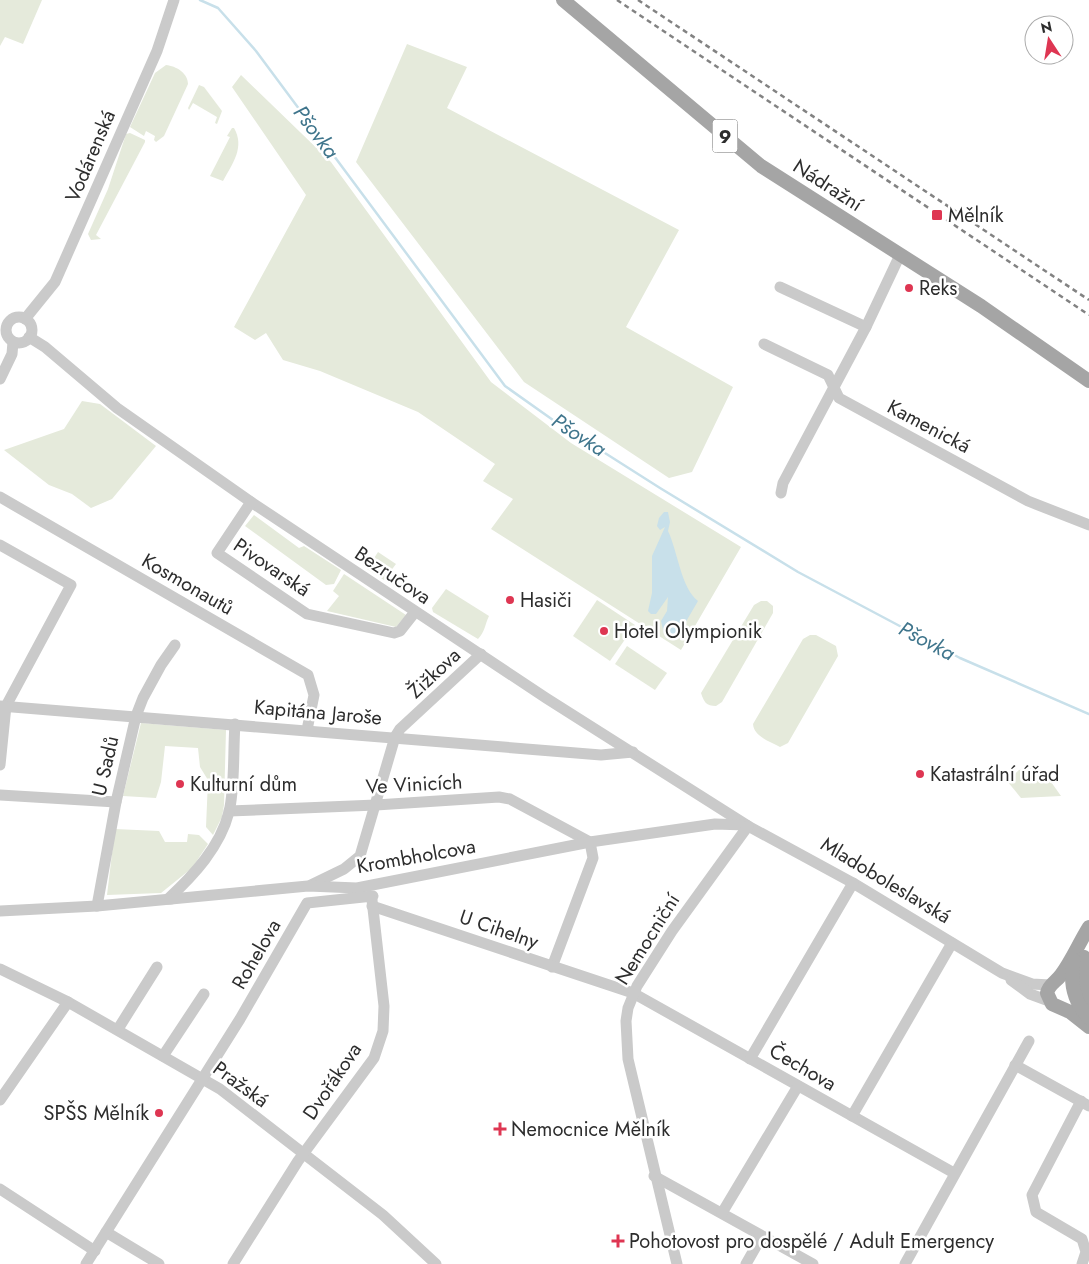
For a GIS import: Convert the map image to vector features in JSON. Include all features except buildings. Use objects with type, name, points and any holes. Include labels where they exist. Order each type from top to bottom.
[{"type":"main road","name":"Nádražní","points":[[563,0],[761,166],[981,306],[1089,381]]},
{"type":"main road","points":[[1076,952],[1071,973],[1072,991],[1068,1005],[1054,1004],[1047,993],[1051,984],[1061,975],[1089,927]]},
{"type":"main road","points":[[1089,944],[1084,956],[1081,974],[1082,984],[1089,1002]]},
{"type":"main road","name":"Mladoboleslavská","points":[[1051,984],[1061,980],[1072,991]]},
{"type":"main road","points":[[1072,991],[1089,1018]]},
{"type":"main road","name":"Mladoboleslavská","points":[[1054,1004],[1070,1012],[1089,1027]]},
{"type":"street","name":"Vodárenská","points":[[25,319],[55,282],[157,51],[174,0]]},
{"type":"street","points":[[781,493],[783,482],[866,327],[900,255]]},
{"type":"street","points":[[780,287],[866,327]]},
{"type":"street","points":[[0,379],[3,364],[12,354],[13,342],[7,335],[4,320],[25,319],[32,330],[30,338],[23,342],[13,342]]},
{"type":"street","name":"Bezručova","points":[[30,338],[51,352],[117,408],[251,502],[414,612],[748,826]]},
{"type":"street","name":"Kamenická","points":[[764,344],[828,375],[839,398],[1028,501],[1089,525]]},
{"type":"street","name":"Kosmonautů","points":[[0,497],[308,675],[314,695],[307,730]]},
{"type":"street","name":"Pivovarská","points":[[251,502],[217,553],[307,614],[394,633],[400,631],[414,612]]},
{"type":"street","points":[[0,545],[71,586],[3,706],[0,765]]},
{"type":"street","name":"U Sadů","points":[[97,906],[116,802],[136,716],[147,690],[175,645]]},
{"type":"street","name":"Žižkova","points":[[308,886],[344,869],[360,856],[395,737],[400,730],[481,654]]},
{"type":"street","name":"Kapitána Jaroše","points":[[3,706],[602,755],[633,752]]},
{"type":"street","points":[[171,899],[168,898],[196,873],[224,827],[229,811],[235,724]]},
{"type":"street","points":[[0,795],[116,802]]},
{"type":"street","name":"Ve Vinicích","points":[[229,811],[376,806],[499,797],[510,799],[590,842]]},
{"type":"street","name":"Krombholcova","points":[[0,911],[97,906],[308,886],[357,888],[372,896],[590,842],[715,824],[748,826]]},
{"type":"street","name":"Mladoboleslavská","points":[[748,826],[771,836],[853,883],[1002,973],[1030,994],[1054,1004]]},
{"type":"street","name":"Nemocniční","points":[[676,1264],[628,1059],[626,1021],[633,993],[672,931],[748,826]]},
{"type":"street","points":[[552,967],[593,858],[590,842]]},
{"type":"street","points":[[750,1059],[853,883]]},
{"type":"street","name":"U Cihelny","points":[[372,896],[552,967],[633,993]]},
{"type":"street","name":"Rohelova","points":[[202,1078],[307,903],[372,896]]},
{"type":"street","name":"Dvořákova","points":[[233,1264],[303,1154],[374,1058],[383,1031],[384,1006],[372,896]]},
{"type":"street","points":[[852,1116],[952,943]]},
{"type":"street","points":[[118,1030],[157,967]]},
{"type":"street","name":"Pražská","points":[[0,968],[68,1002],[202,1078],[383,1215],[436,1264]]},
{"type":"street","name":"Mladoboleslavská","points":[[1002,973],[1032,984],[1051,984]]},
{"type":"street","name":"Čechova","points":[[633,993],[954,1174]]},
{"type":"street","points":[[163,1056],[204,994]]},
{"type":"street","points":[[0,1100],[68,1002]]},
{"type":"street","points":[[905,1264],[1029,1041]]},
{"type":"street","points":[[1015,1065],[1085,1103],[1032,1195],[1036,1212],[1082,1239],[1086,1252],[1082,1264]]},
{"type":"street","points":[[86,1264],[202,1078]]},
{"type":"street","points":[[722,1213],[798,1086]]},
{"type":"street","points":[[654,1176],[814,1264]]},
{"type":"street","points":[[0,1189],[94,1251]]},
{"type":"street","points":[[106,1232],[159,1264]]},
{"type":"street","points":[[746,1264],[762,1236]]},
{"type":"shaded area","points":[[0,0],[42,0],[23,44],[5,37],[0,46]]},
{"type":"shaded area","points":[[407,44],[467,67],[447,108],[679,230],[626,327],[733,387],[692,472],[669,478],[524,382],[356,162]]},
{"type":"shaded area","points":[[166,65],[184,73],[188,84],[164,136],[156,142],[154,140],[155,136],[146,131],[144,136],[130,127],[155,73]]},
{"type":"shaded area","points":[[241,75],[331,162],[491,382],[571,443],[741,547],[681,650],[491,529],[513,499],[483,481],[495,464],[418,412],[320,371],[283,360],[266,333],[255,340],[234,327],[306,195],[232,87]]},
{"type":"shaded area","points":[[199,85],[204,87],[222,111],[217,124],[215,123],[217,117],[193,103],[189,110],[188,108]]},
{"type":"shaded area","points":[[232,128],[234,128],[237,135],[238,148],[234,161],[223,181],[210,176],[230,137],[227,136]]},
{"type":"shaded area","points":[[130,133],[145,140],[145,142],[96,235],[101,239],[91,240],[88,234],[108,189],[126,134]]},
{"type":"shaded area","points":[[82,401],[100,404],[156,446],[112,499],[91,508],[72,494],[49,485],[4,450],[64,429]]},
{"type":"shaded area","points":[[254,515],[299,548],[304,546],[341,570],[334,584],[326,585],[245,526]]},
{"type":"shaded area","points":[[378,552],[396,564],[384,580],[367,569]]},
{"type":"shaded area","points":[[344,574],[406,615],[396,627],[327,611],[339,596],[333,591]]},
{"type":"shaded area","points":[[446,589],[489,616],[484,631],[478,639],[433,612],[432,608]]},
{"type":"shaded area","name":"Hotel Olympionik","points":[[597,600],[635,625],[610,661],[573,636]]},
{"type":"shaded area","points":[[761,601],[767,601],[773,606],[773,613],[722,702],[716,706],[708,704],[704,701],[701,693],[754,605]]},
{"type":"shaded area","points":[[810,635],[816,635],[836,646],[838,656],[788,743],[780,747],[759,735],[753,724],[803,639]]},
{"type":"shaded area","points":[[627,646],[667,673],[655,690],[615,664]]},
{"type":"shaded area","points":[[141,723],[226,730],[224,805],[222,817],[213,835],[206,827],[208,780],[200,767],[198,748],[165,746],[161,782],[156,798],[123,796]]},
{"type":"shaded area","points":[[1030,767],[1044,772],[1061,796],[1021,798],[1007,781],[1019,770]]},
{"type":"shaded area","points":[[115,829],[159,831],[165,842],[187,842],[188,834],[199,835],[208,844],[192,868],[161,893],[107,895]]},
{"type":"water","points":[[664,512],[668,512],[670,522],[668,531],[684,579],[692,595],[698,601],[677,637],[664,634],[661,621],[667,611],[668,597],[656,614],[651,614],[648,611],[652,593],[652,556],[665,527],[660,530],[657,526],[659,518]]},
{"type":"waterway","name":"Pšovka","points":[[200,0],[218,8],[256,51],[505,386],[553,420],[660,488],[798,572],[960,658],[1089,714]]},
{"type":"railway","points":[[617,0],[1089,315]]},
{"type":"railway","points":[[638,0],[1089,300]]},
{"type":"place","name":"Mělník","points":[[937,215]]},
{"type":"place","name":"Reks","points":[[909,288]]},
{"type":"place","name":"Hasiči","points":[[510,600]]},
{"type":"place","name":"Hotel Olympionik","points":[[604,631]]},
{"type":"place","name":"Katastrální úřad","points":[[920,774]]},
{"type":"place","name":"Kulturní dům","points":[[180,784]]},
{"type":"place","name":"SPŠS Mělník","points":[[159,1113]]},
{"type":"place","name":"Nemocnice Mělník","points":[[500,1129]]},
{"type":"place","name":"Pohotovost pro dospělé / Adult Emergency","points":[[618,1241]]}]
